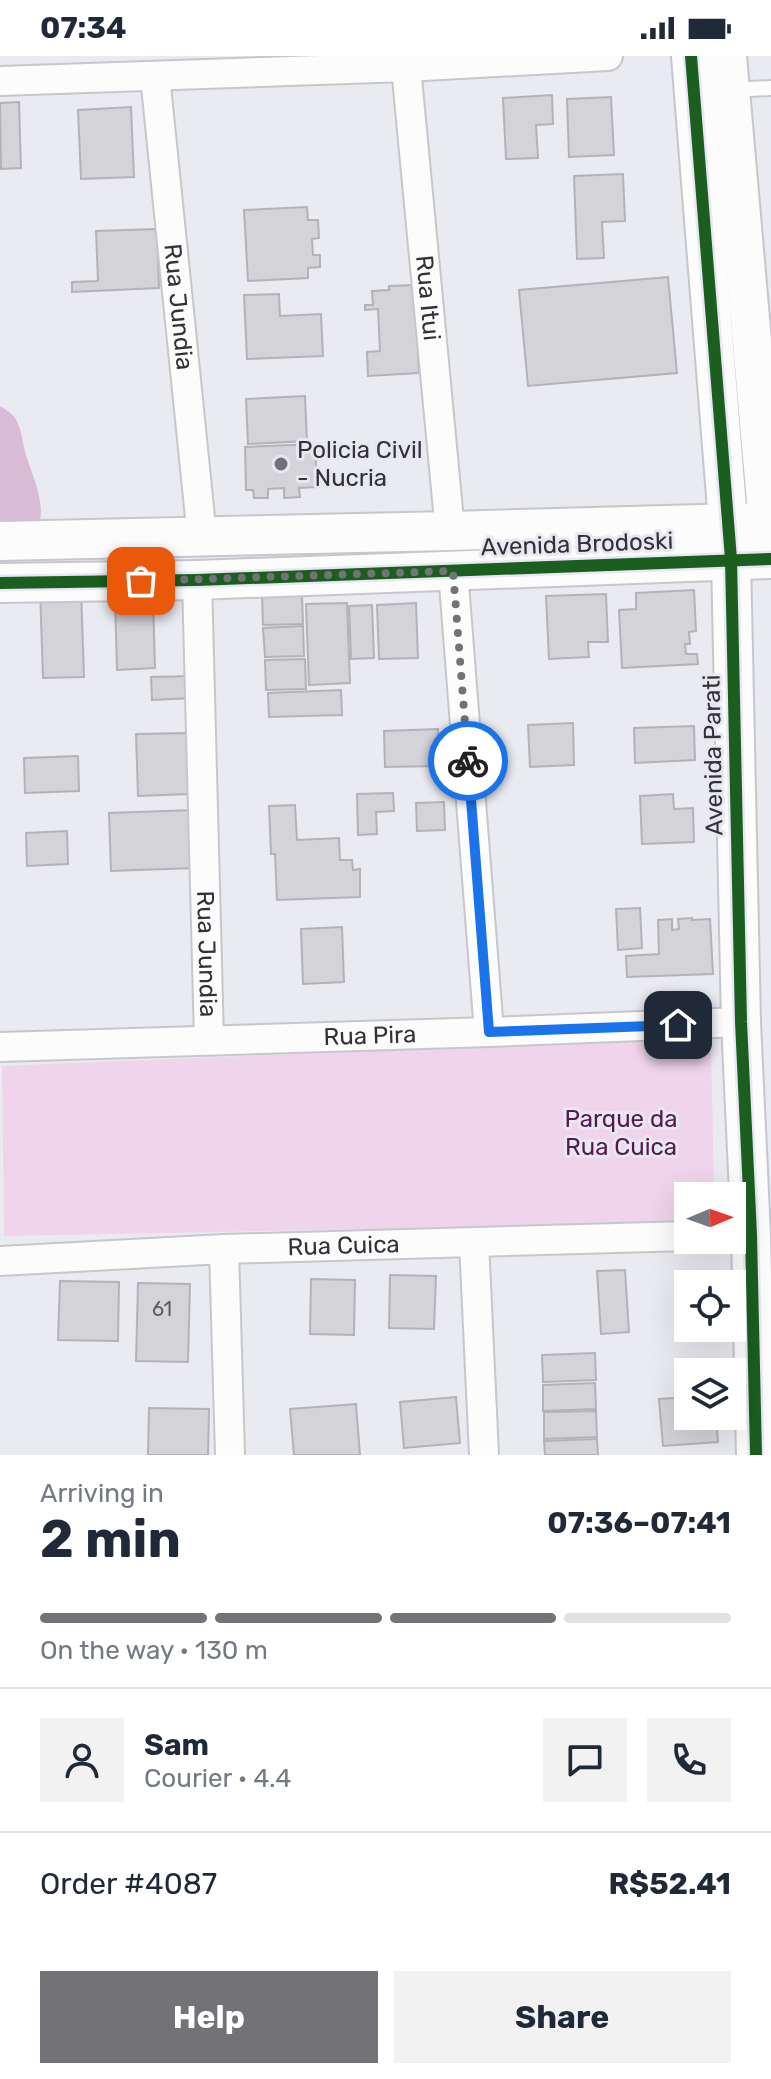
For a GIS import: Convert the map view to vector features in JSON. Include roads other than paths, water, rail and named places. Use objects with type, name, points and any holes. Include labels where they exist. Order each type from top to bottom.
[{"type":"street","points":[[0,81],[406,67],[608,56]]},
{"type":"street","name":"Avenida Parati","points":[[691,56],[729,541],[741,1022],[741,1182]]},
{"type":"street","name":"Rua Itui","points":[[406,67],[450,531]]},
{"type":"street","points":[[728,73],[770,539]]},
{"type":"street","name":"Rua Jundia","points":[[155,76],[202,537]]},
{"type":"street","name":"Avenida Brodoski","points":[[0,541],[450,531],[729,541]]},
{"type":"street","name":"Avenida Brodoski","points":[[0,583],[453,571],[770,539]]},
{"type":"street","points":[[453,571],[489,1032]]},
{"type":"street","name":"Rua Jundia","points":[[197,580],[209,1040]]},
{"type":"street","name":"Rua Pira","points":[[0,1047],[741,1022]]},
{"type":"street","name":"Rua Cuica","points":[[0,1261],[224,1249],[674,1236]]},
{"type":"street","points":[[474,1242],[484,1455]]},
{"type":"street","points":[[224,1249],[230,1455]]},
{"type":"street","name":"Avenida Parati","points":[[742,1254],[756,1455]]},
{"type":"lane","points":[[728,73],[771,88]]},
{"type":"place","name":"Policia Civil - Nucria","points":[[281,464]]},
{"type":"park label","name":"Parque da Rua Cuica","points":[[621,1133]]}]
